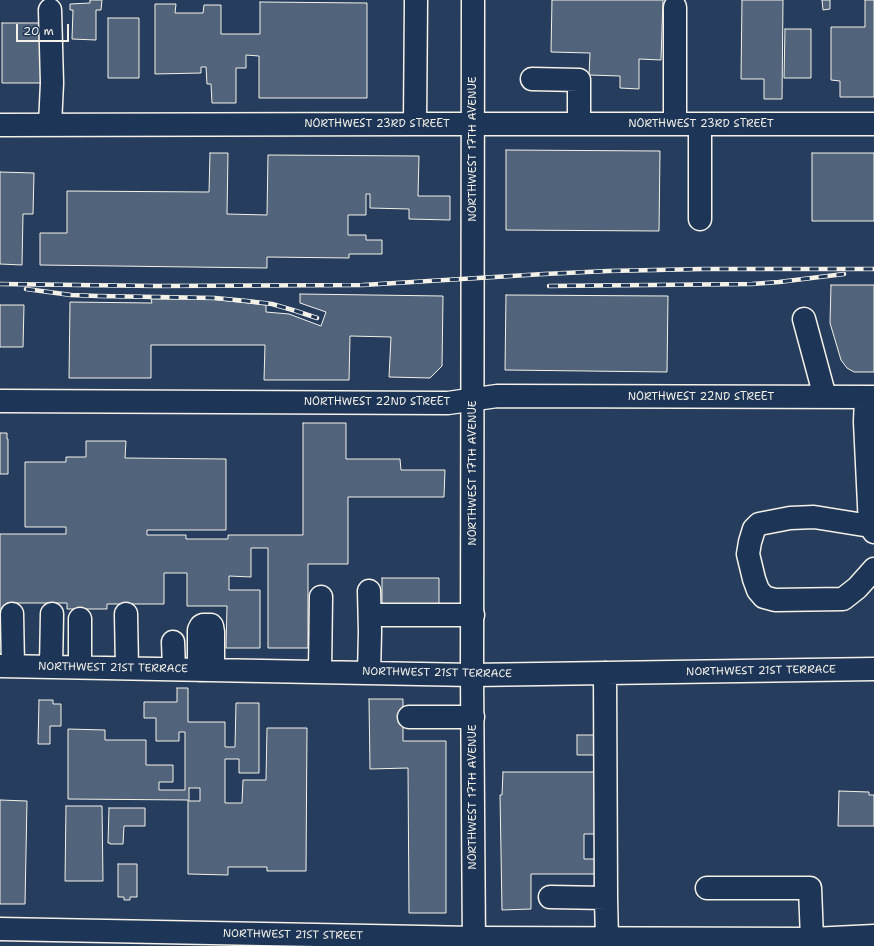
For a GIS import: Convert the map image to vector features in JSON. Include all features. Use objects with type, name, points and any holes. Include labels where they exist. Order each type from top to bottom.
[{"type":"street","points":[[415,124],[416,0]]},
{"type":"street","name":"NORTHWEST 17TH AVENUE","points":[[473,0],[472,675],[474,942]]},
{"type":"street","points":[[675,7],[675,124]]},
{"type":"street","points":[[50,10],[52,83],[50,125]]},
{"type":"street","points":[[532,79],[579,80],[579,124]]},
{"type":"street","points":[[700,124],[700,219]]},
{"type":"street","name":"NORTHWEST 23RD STREET","points":[[0,126],[874,124]]},
{"type":"street","points":[[804,319],[825,397]]},
{"type":"street","name":"NORTHWEST 22ND STREET","points":[[0,401],[448,403],[497,396],[870,397]]},
{"type":"street","points":[[870,397],[865,422],[872,529],[814,517],[790,518],[759,524],[754,529],[748,554],[758,590],[764,597],[775,600],[843,599],[857,588],[874,569]]},
{"type":"street","points":[[369,592],[369,673]]},
{"type":"street","points":[[320,672],[321,597]]},
{"type":"street","points":[[6,666],[12,614]]},
{"type":"street","points":[[51,667],[52,614]]},
{"type":"street","points":[[126,614],[127,668]]},
{"type":"street","points":[[370,615],[473,615]]},
{"type":"street","points":[[80,619],[80,667]]},
{"type":"street","points":[[173,642],[174,669]]},
{"type":"street","name":"NORTHWEST 21ST TERRACE","points":[[6,666],[472,675],[874,669]]},
{"type":"street","points":[[605,673],[607,939]]},
{"type":"street","points":[[409,717],[473,717]]},
{"type":"street","points":[[707,888],[810,888],[812,939]]},
{"type":"street","points":[[550,897],[606,898]]},
{"type":"street","name":"NORTHWEST 21ST STREET","points":[[0,929],[126,939],[474,942],[607,939],[660,943],[874,936]]},
{"type":"building","points":[[90,0],[102,0],[101,10],[96,10],[96,40],[72,39],[73,10],[70,10],[70,4],[90,3]]},
{"type":"building","points":[[552,0],[663,0],[661,60],[639,59],[639,89],[620,88],[620,76],[589,75],[590,53],[551,52]]},
{"type":"building","points":[[742,0],[783,0],[782,99],[764,99],[764,79],[741,79]]},
{"type":"building","points":[[822,0],[830,0],[830,9],[823,10]]},
{"type":"building","points":[[865,0],[874,0],[874,97],[840,97],[840,81],[831,80],[831,27],[865,27]]},
{"type":"building","points":[[260,2],[367,3],[367,98],[259,98],[259,56],[246,55],[246,68],[236,68],[236,103],[212,103],[211,84],[207,84],[206,67],[201,67],[201,73],[155,74],[155,4],[176,4],[175,13],[203,13],[204,5],[221,5],[221,34],[260,34]]},
{"type":"building","points":[[108,18],[139,18],[139,78],[108,78]]},
{"type":"building","points":[[2,23],[43,23],[44,83],[2,83]]},
{"type":"building","points":[[785,29],[811,29],[811,78],[784,78]]},
{"type":"building","points":[[506,150],[660,151],[659,231],[506,230]]},
{"type":"building","points":[[210,153],[228,153],[227,214],[267,215],[268,155],[419,156],[418,196],[450,196],[450,220],[409,219],[409,209],[370,208],[370,194],[366,194],[366,215],[348,215],[348,235],[366,235],[366,240],[382,240],[382,254],[349,254],[349,258],[267,257],[267,268],[40,265],[40,233],[67,233],[67,191],[209,192]]},
{"type":"building","points":[[812,153],[874,153],[874,221],[812,221]]},
{"type":"building","points":[[0,172],[34,173],[33,214],[23,214],[22,265],[0,264]]},
{"type":"building","points":[[831,285],[874,285],[874,372],[854,372],[847,368],[841,360],[830,323]]},
{"type":"building","points":[[300,294],[443,296],[442,366],[430,378],[389,377],[391,337],[350,336],[349,380],[264,380],[265,345],[151,345],[151,378],[69,378],[70,302],[152,303],[151,299],[209,299],[266,305],[266,312],[289,314],[321,326],[326,312],[300,303]]},
{"type":"building","points":[[506,295],[668,296],[667,372],[505,370]]},
{"type":"building","points":[[0,305],[24,305],[23,347],[0,347]]},
{"type":"building","points":[[303,423],[346,423],[346,459],[400,459],[401,470],[445,470],[444,497],[348,497],[348,564],[308,564],[308,648],[268,648],[268,548],[251,548],[251,577],[229,576],[229,590],[260,590],[260,648],[226,648],[227,606],[187,606],[187,573],[164,573],[164,604],[107,604],[107,609],[67,609],[67,603],[7,603],[7,611],[0,611],[0,534],[66,534],[66,527],[25,527],[25,462],[66,462],[66,457],[86,457],[86,441],[126,441],[125,458],[226,459],[226,530],[147,530],[147,535],[186,535],[186,539],[228,539],[228,535],[303,535]]},
{"type":"building","points":[[0,433],[7,433],[8,474],[0,474]]},
{"type":"building","points":[[382,578],[439,578],[439,607],[382,607]]},
{"type":"building","points":[[177,688],[188,688],[188,722],[225,722],[225,747],[235,747],[236,703],[259,703],[259,773],[239,773],[239,759],[225,759],[225,803],[242,803],[243,780],[266,780],[267,728],[307,728],[306,871],[267,871],[267,867],[228,867],[228,875],[188,874],[188,800],[68,799],[68,729],[105,730],[105,740],[146,740],[146,765],[173,765],[173,782],[159,782],[159,790],[185,790],[185,732],[179,732],[179,741],[156,741],[156,718],[144,718],[144,702],[177,702]],"holes":[[[189,788],[200,788],[200,801],[189,801]]]},
{"type":"building","points":[[369,699],[403,699],[403,741],[446,741],[446,913],[409,913],[408,768],[370,769]]},
{"type":"building","points":[[39,700],[53,700],[53,704],[61,704],[61,726],[50,726],[50,744],[38,744]]},
{"type":"building","points":[[577,735],[596,735],[597,755],[577,755]]},
{"type":"building","points":[[503,772],[596,772],[596,834],[584,834],[584,859],[600,859],[600,874],[531,874],[531,909],[502,910],[500,795],[502,795]]},
{"type":"building","points":[[839,791],[869,792],[869,795],[874,795],[874,826],[838,826]]},
{"type":"building","points":[[0,800],[27,801],[25,904],[0,904]]},
{"type":"building","points":[[66,806],[102,806],[103,881],[65,881]]},
{"type":"building","points":[[109,808],[145,808],[145,826],[124,826],[123,844],[108,843]]},
{"type":"building","points":[[118,864],[137,864],[137,897],[130,897],[130,900],[124,900],[124,897],[118,897]]},
{"type":"railway","points":[[0,284],[156,286],[363,285],[608,271],[703,269],[874,269]]},
{"type":"railway","points":[[549,286],[752,284],[844,274]]},
{"type":"railway","points":[[26,289],[71,295],[215,298],[247,301],[272,304],[317,318]]}]
